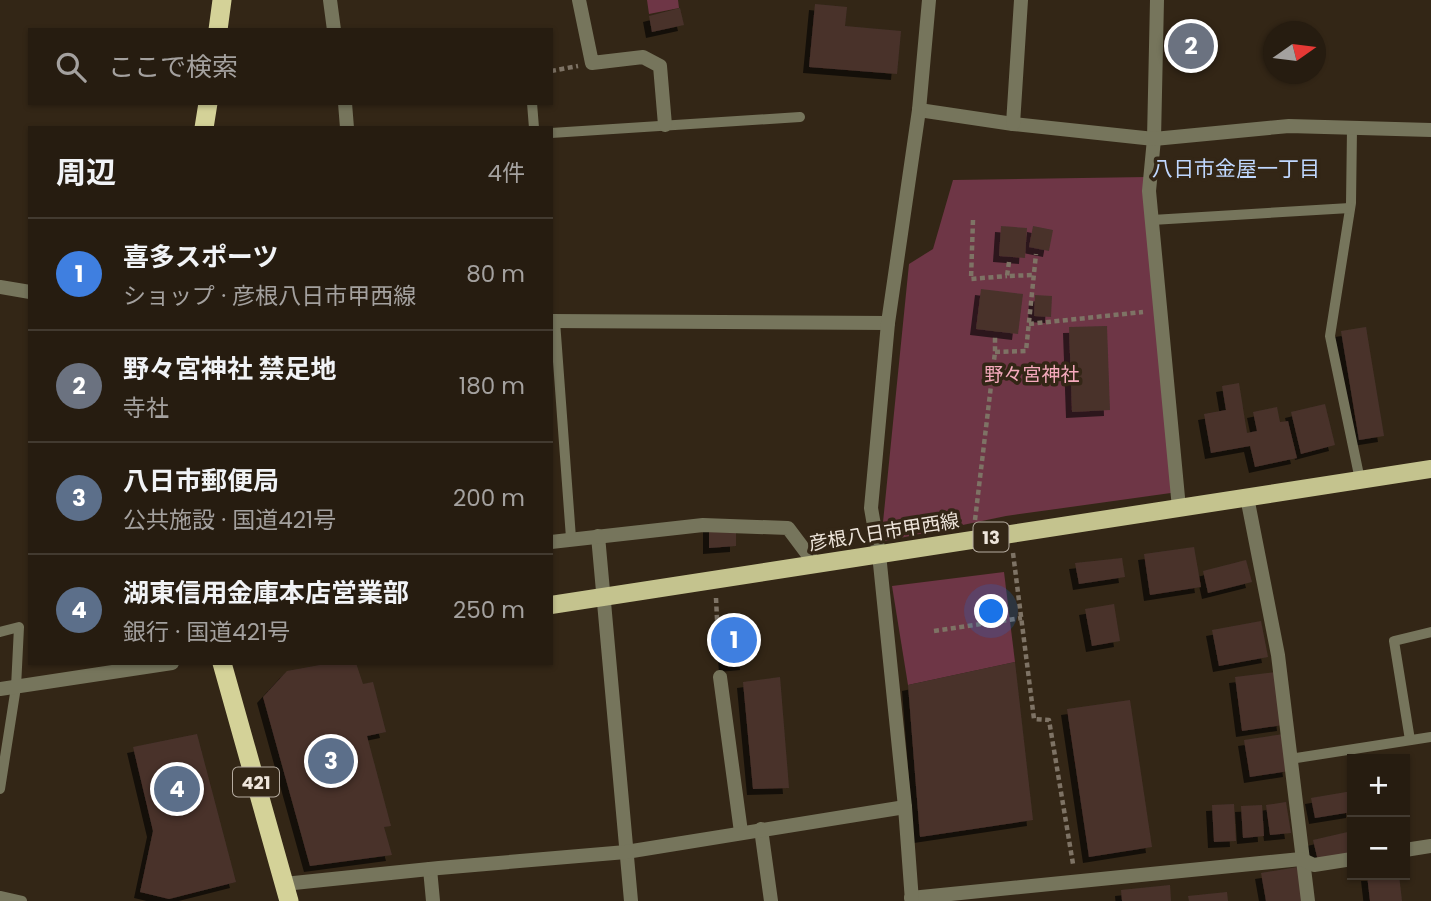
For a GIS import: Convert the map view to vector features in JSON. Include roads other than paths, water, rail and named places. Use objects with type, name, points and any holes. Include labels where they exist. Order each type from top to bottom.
[{"type":"highway","points":[[218,28],[222,0]]},
{"type":"highway","points":[[204,126],[208,105]]},
{"type":"highway","name":"421","points":[[223,665],[287,893]]},
{"type":"main road","name":"彦根八日市甲西線","points":[[553,605],[1431,469]]},
{"type":"street","points":[[330,0],[334,28]]},
{"type":"street","points":[[579,0],[592,63],[643,57],[660,65],[665,125]]},
{"type":"street","points":[[929,0],[919,110],[888,323],[871,508],[879,554],[905,807],[911,899],[1075,880],[1301,859],[1314,865],[1347,860]]},
{"type":"street","points":[[1013,124],[1021,0]]},
{"type":"street","points":[[1157,0],[1154,139],[1149,191],[1179,508]]},
{"type":"street","points":[[345,105],[347,126]]},
{"type":"street","points":[[919,110],[1013,124],[1154,139],[1289,126],[1431,130]]},
{"type":"street","points":[[0,287],[28,292]]},
{"type":"street","points":[[553,321],[888,323]]},
{"type":"street","points":[[1247,497],[1278,655],[1308,901]]},
{"type":"street","points":[[553,542],[703,525],[788,528],[814,564]]},
{"type":"street","points":[[598,536],[631,901]]},
{"type":"street","points":[[0,690],[159,665]]},
{"type":"street","points":[[720,677],[741,832]]},
{"type":"street","points":[[287,893],[430,869],[626,852],[905,807]]},
{"type":"street","points":[[761,829],[771,901]]},
{"type":"street","points":[[1410,849],[1431,846]]},
{"type":"street","points":[[430,869],[433,901]]},
{"type":"lane","points":[[532,105],[534,126]]},
{"type":"lane","points":[[553,132],[800,117]]},
{"type":"lane","points":[[1352,129],[1350,208],[1330,336],[1360,480]]},
{"type":"lane","points":[[1152,220],[1350,208]]},
{"type":"lane","points":[[553,321],[570,538]]},
{"type":"lane","points":[[0,632],[19,627],[16,687],[0,789]]},
{"type":"lane","points":[[1410,740],[1394,641],[1431,632]]},
{"type":"lane","points":[[1290,759],[1431,737]]},
{"type":"lane","points":[[0,896],[22,901]]},
{"type":"place","name":"野々宮神社 禁足地","points":[[1191,46]]},
{"type":"place","name":"喜多スポーツ","points":[[734,640]]},
{"type":"place","name":"八日市郵便局","points":[[331,761]]},
{"type":"place","name":"湖東信用金庫本店営業部","points":[[177,789]]},
{"type":"district","name":"八日市金屋一丁目","points":[[1236,168]]},
{"type":"park label","name":"野々宮神社","points":[[1032,374]]}]
